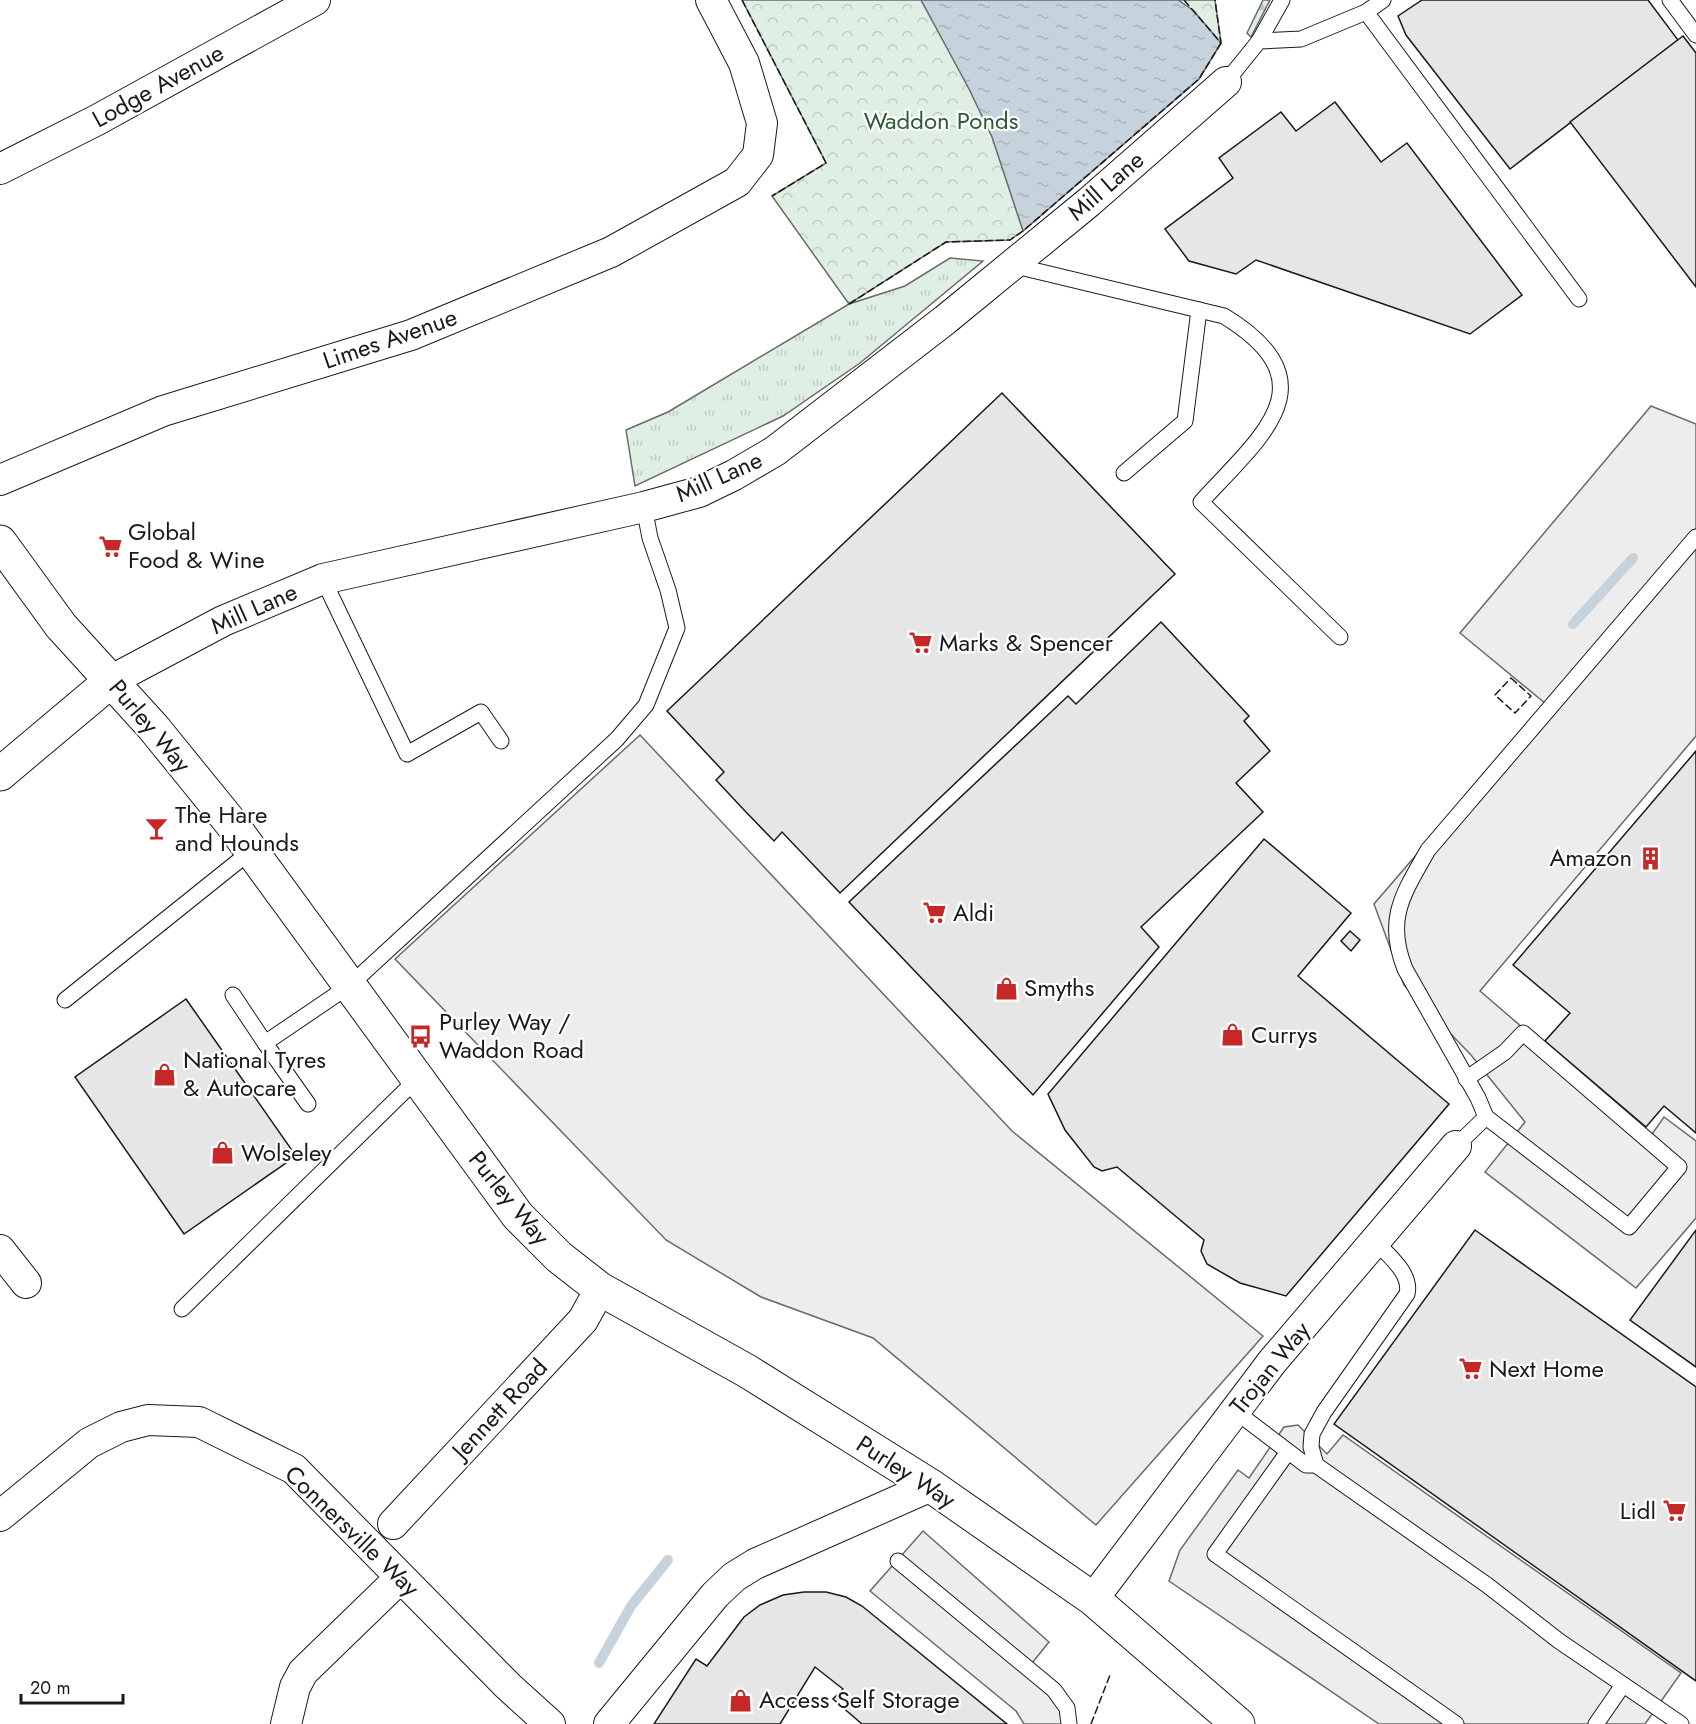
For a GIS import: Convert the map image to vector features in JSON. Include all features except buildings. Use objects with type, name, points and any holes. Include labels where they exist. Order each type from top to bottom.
[{"type":"main road","name":"Purley Way","points":[[0,542],[62,626],[112,680],[184,765],[251,851],[518,1216],[559,1257],[600,1289],[747,1371],[931,1486],[1093,1599],[1238,1724]]},
{"type":"main road","points":[[0,774],[112,680]]},
{"type":"street","name":"Lodge Avenue","points":[[0,169],[97,120],[315,0]]},
{"type":"street","name":"Limes Avenue","points":[[0,480],[163,411],[411,335],[611,252],[737,182],[758,154],[762,123],[744,63],[711,0]]},
{"type":"street","name":"Mill Lane","points":[[112,680],[223,621],[323,579],[644,507],[699,492],[776,452],[886,367],[1089,202],[1226,82]]},
{"type":"street","name":"Trojan Way","points":[[1093,1599],[1272,1362],[1456,1146]]},
{"type":"street","points":[[0,1250],[26,1283]]},
{"type":"street","name":"Jennett Road","points":[[393,1524],[583,1320],[600,1289]]},
{"type":"street","name":"Connersville Way","points":[[0,1515],[89,1443],[121,1427],[148,1420],[199,1422],[294,1469],[508,1686],[550,1724]]},
{"type":"street","points":[[609,1724],[715,1595],[734,1578],[755,1564],[931,1486]]},
{"type":"street","points":[[286,1724],[295,1687],[303,1672],[400,1578]]},
{"type":"lane","points":[[1226,82],[1259,41],[1282,0]]},
{"type":"lane","points":[[1259,41],[1301,39],[1366,12],[1383,0]]},
{"type":"lane","points":[[1670,0],[1696,35]]},
{"type":"lane","points":[[1366,12],[1579,299]]},
{"type":"lane","points":[[1012,265],[1224,316],[1251,333],[1268,351],[1280,373],[1282,392],[1275,414],[1263,434],[1201,502],[1340,637]]},
{"type":"lane","points":[[1124,473],[1185,421],[1199,310]]},
{"type":"lane","points":[[265,1043],[349,986],[601,754],[646,705],[677,628],[668,590],[650,538],[644,507]]},
{"type":"lane","points":[[1466,1079],[1505,1052],[1524,1033],[1679,1167],[1629,1227],[1486,1117],[1478,1098],[1466,1079],[1405,969],[1397,948],[1395,929],[1401,898],[1428,850],[1696,537]]},
{"type":"lane","points":[[323,579],[407,754],[481,712],[501,741]]},
{"type":"lane","points":[[65,1000],[251,851]]},
{"type":"lane","points":[[233,995],[308,1104]]},
{"type":"lane","points":[[182,1309],[417,1079]]},
{"type":"lane","points":[[1456,1146],[1486,1117]]},
{"type":"lane","points":[[1316,1465],[1311,1447],[1312,1434],[1324,1412],[1407,1294],[1409,1285],[1405,1276],[1376,1242]]},
{"type":"lane","points":[[1234,1411],[1306,1465],[1316,1465],[1487,1584],[1559,1641],[1681,1724]]},
{"type":"lane","points":[[1288,1452],[1215,1554],[1456,1724]]},
{"type":"lane","points":[[898,1561],[1054,1690],[1067,1708],[1069,1724]]},
{"type":"lane","points":[[1596,1724],[1623,1685]]},
{"type":"green space","name":"Waddon Ponds","points":[[742,0],[1215,0],[1221,43],[1199,79],[1023,231],[1010,240],[946,242],[849,304],[772,196],[826,163]]},
{"type":"green space","points":[[1263,0],[1270,0],[1251,37],[1247,33]]},
{"type":"green space","points":[[950,258],[983,261],[860,363],[783,416],[635,486],[626,430],[668,412],[849,304],[905,286]]},
{"type":"shaded area","points":[[1651,406],[1696,424],[1696,736],[1480,991],[1650,1137],[1664,1117],[1696,1141],[1696,1218],[1636,1288],[1485,1172],[1525,1122],[1471,1055],[1404,985],[1374,904],[1546,704],[1460,633]]},
{"type":"shaded area","points":[[640,735],[1012,1131],[1263,1336],[1096,1525],[873,1338],[761,1297],[666,1240],[395,959]]},
{"type":"shaded area","points":[[1298,1425],[1327,1454],[1343,1435],[1681,1673],[1645,1724],[1379,1724],[1169,1581],[1180,1550],[1238,1470],[1249,1478],[1284,1427]]},
{"type":"shaded area","points":[[923,1531],[1049,1642],[1028,1668],[1060,1698],[1068,1724],[1024,1724],[1016,1711],[870,1591]]},
{"type":"water","name":"Waddon Ponds","points":[[921,0],[1178,0],[1194,11],[1221,43],[1199,79],[1023,231],[992,137]]},
{"type":"waterway","points":[[1573,624],[1633,558]]},
{"type":"waterway","points":[[599,1663],[631,1606],[668,1560]]},
{"type":"fence","points":[[742,0],[826,163],[772,196]]},
{"type":"fence","points":[[1184,0],[1221,43],[1215,0]]},
{"type":"fence","points":[[849,304],[946,242],[1010,240],[1023,231],[1199,79],[1221,43]]},
{"type":"fence","points":[[1511,678],[1531,696],[1515,713],[1495,695],[1511,678]]},
{"type":"fence","points":[[1091,1724],[1110,1675]]},
{"type":"place","name":"Global Food & Wine","points":[[110,546]]},
{"type":"place","name":"Marks & Spencer","points":[[921,643]]},
{"type":"place","name":"The Hare and Hounds","points":[[157,829]]},
{"type":"place","name":"Amazon","points":[[1650,858]]},
{"type":"place","name":"Aldi","points":[[935,913]]},
{"type":"place","name":"Smyths","points":[[1006,988]]},
{"type":"place","name":"Currys","points":[[1233,1035]]},
{"type":"place","name":"Purley Way / Waddon Road","points":[[421,1036]]},
{"type":"place","name":"National Tyres & Autocare","points":[[165,1074]]},
{"type":"place","name":"Wolseley","points":[[223,1153]]},
{"type":"place","name":"Next Home","points":[[1471,1369]]},
{"type":"place","name":"Lidl","points":[[1674,1511]]},
{"type":"place","name":"Access Self Storage","points":[[741,1700]]}]
